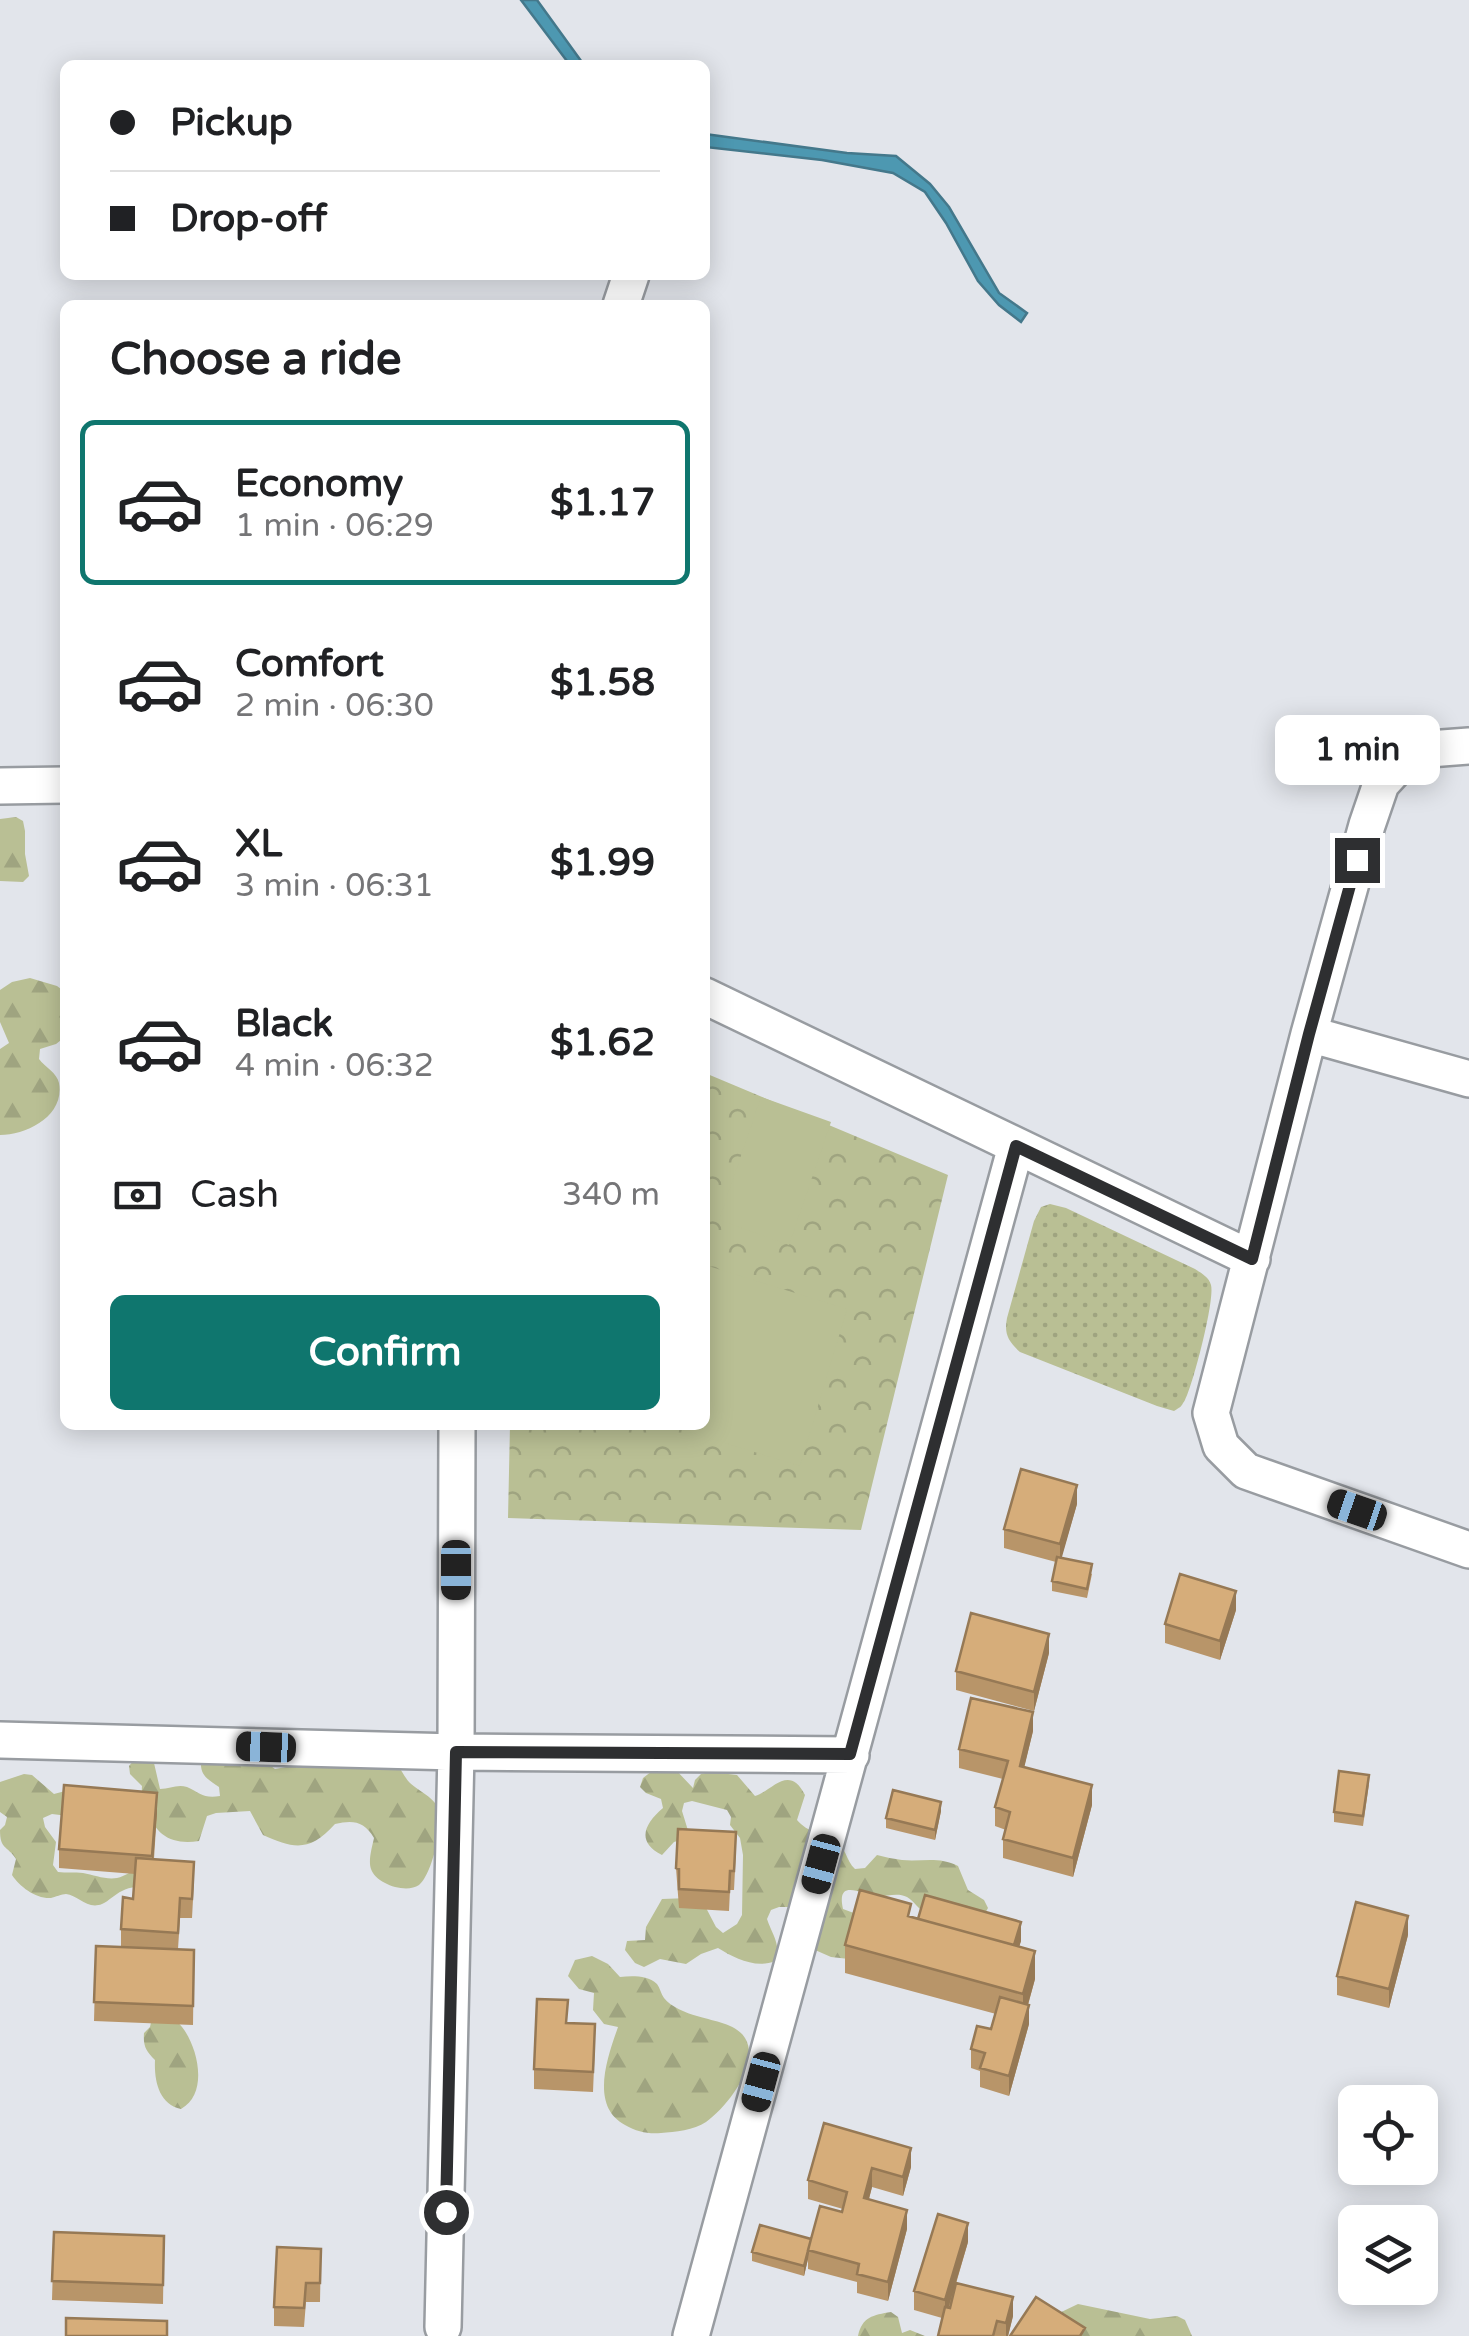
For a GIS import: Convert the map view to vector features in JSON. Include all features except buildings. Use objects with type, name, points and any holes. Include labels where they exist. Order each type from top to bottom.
[{"type":"street","points":[[1469,746],[1429,749],[1404,759],[1381,784],[1309,1034],[1211,1413],[1221,1446],[1246,1472],[1469,1550]]},
{"type":"street","points":[[0,786],[60,785]]},
{"type":"street","points":[[710,998],[1252,1259]]},
{"type":"street","points":[[1309,1034],[1469,1079]]},
{"type":"street","points":[[691,2336],[1016,1146]]},
{"type":"street","points":[[449,2333],[457,1430]]},
{"type":"street","points":[[0,1740],[456,1752],[850,1754]]},
{"type":"green space","points":[[16,817],[23,821],[29,876],[23,882],[0,881],[0,819]]},
{"type":"green space","points":[[30,978],[60,988],[60,1041],[40,1049],[39,1059],[58,1079],[59,1095],[42,1121],[21,1132],[0,1135],[0,1049],[9,1043],[0,1022],[0,990]]},
{"type":"green space","points":[[710,1075],[948,1175],[861,1530],[508,1518],[510,1430],[710,1430]]},
{"type":"green space","points":[[761,1097],[831,1122],[789,1245],[719,1220]]},
{"type":"green space","points":[[1050,1204],[1195,1269],[1208,1280],[1210,1307],[1198,1361],[1181,1407],[1174,1411],[1157,1406],[1020,1352],[1010,1341],[1007,1318],[1034,1221],[1041,1207]]},
{"type":"green space","points":[[710,1267],[847,1309],[800,1466],[683,1430],[710,1430]]},
{"type":"green space","points":[[308,1757],[397,1763],[410,1783],[434,1802],[440,1817],[438,1838],[428,1871],[419,1885],[399,1888],[379,1879],[370,1866],[374,1838],[366,1828],[353,1822],[335,1824],[318,1840],[293,1845],[263,1835],[250,1811],[216,1813],[207,1816],[199,1841],[173,1840],[155,1826],[142,1786],[130,1774],[129,1766],[135,1759],[154,1763],[160,1789],[183,1786],[215,1797],[220,1796],[219,1787],[204,1774],[201,1762],[268,1764],[275,1769]]},
{"type":"green space","points":[[656,1768],[675,1769],[693,1788],[701,1774],[737,1775],[755,1796],[780,1782],[793,1781],[805,1795],[797,1820],[839,1844],[855,1869],[865,1868],[877,1855],[951,1863],[958,1866],[968,1890],[984,1900],[988,1908],[984,1915],[931,1914],[903,1896],[875,1896],[851,1890],[843,1894],[843,1909],[878,1922],[849,1959],[831,1957],[806,1946],[795,1907],[779,1907],[771,1910],[767,1919],[777,1945],[775,1961],[753,1963],[718,1948],[686,1964],[660,1959],[644,1967],[635,1963],[625,1950],[627,1941],[645,1940],[646,1927],[662,1899],[689,1898],[704,1904],[723,1933],[737,1924],[742,1915],[743,1855],[727,1810],[692,1801],[684,1803],[682,1811],[690,1837],[674,1842],[662,1855],[646,1839],[647,1826],[663,1808],[661,1799],[640,1787],[643,1778]]},
{"type":"green space","points":[[32,1775],[54,1794],[80,1787],[68,1816],[52,1814],[43,1818],[56,1842],[53,1865],[58,1872],[113,1878],[153,1860],[170,1862],[152,1886],[125,1889],[97,1905],[66,1894],[45,1898],[29,1891],[12,1875],[16,1859],[0,1836],[7,1817],[0,1812],[0,1782]]},
{"type":"green space","points":[[592,1956],[608,1964],[620,1977],[653,1981],[675,2007],[730,2026],[745,2038],[749,2060],[745,2072],[732,2096],[706,2122],[684,2130],[652,2133],[634,2129],[614,2117],[607,2106],[604,2080],[618,2027],[604,2024],[593,2010],[594,1993],[579,1989],[568,1976],[575,1960]]},
{"type":"green space","points":[[169,2015],[188,2036],[198,2070],[195,2093],[181,2109],[163,2097],[155,2060],[144,2041],[152,2018]]},
{"type":"green space","points":[[1078,2304],[1150,2319],[1177,2316],[1185,2320],[1192,2336],[1072,2336],[1055,2315]]},
{"type":"green space","points":[[891,2312],[898,2317],[902,2333],[910,2330],[925,2336],[858,2336],[869,2318]]},
{"type":"water","points":[[521,0],[537,0],[580,60],[566,60]]},
{"type":"water","points":[[710,135],[896,156],[930,184],[949,207],[999,293],[1027,313],[1021,322],[978,281],[925,192],[893,173],[822,160],[710,148]]},
{"type":"route","points":[[446,2212],[456,1752],[850,1754],[1016,1146],[1252,1259],[1357,860]]}]
